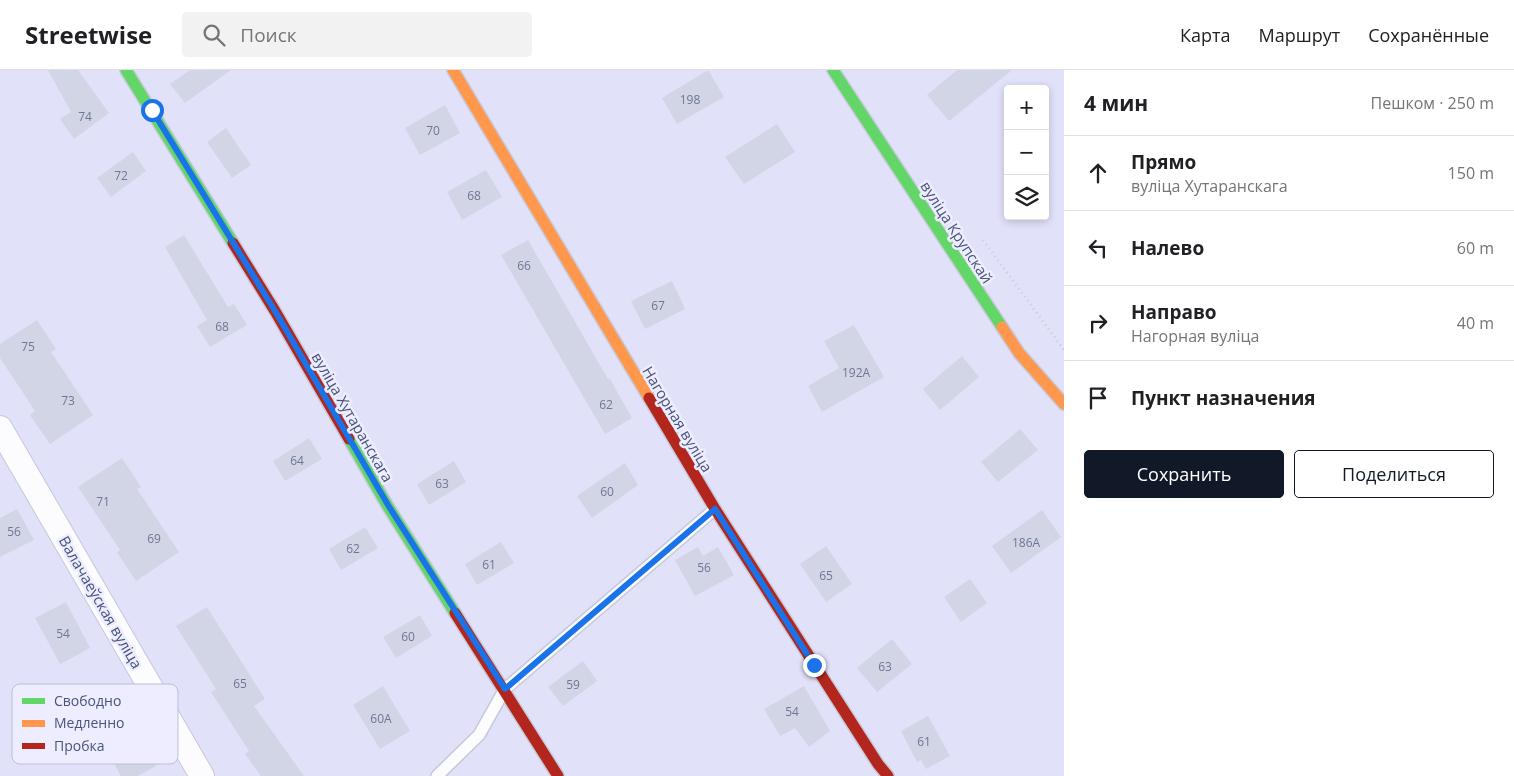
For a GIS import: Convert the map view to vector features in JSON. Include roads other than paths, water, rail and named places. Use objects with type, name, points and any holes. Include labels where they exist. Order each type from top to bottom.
[{"type":"street","name":"вуліца Хутаранскага","points":[[126,70],[275,311],[388,505],[558,776]]},
{"type":"street","name":"Нагорная вуліца","points":[[453,70],[715,509],[878,764],[888,776]]},
{"type":"street","name":"вуліца Крупскай","points":[[833,70],[1019,354],[1064,404]]},
{"type":"street","name":"Валачаеўская вуліца","points":[[0,428],[149,684]]},
{"type":"street","name":"Валачаеўская вуліца","points":[[178,735],[202,776]]},
{"type":"lane","points":[[437,776],[479,735],[505,689],[715,509]]}]
